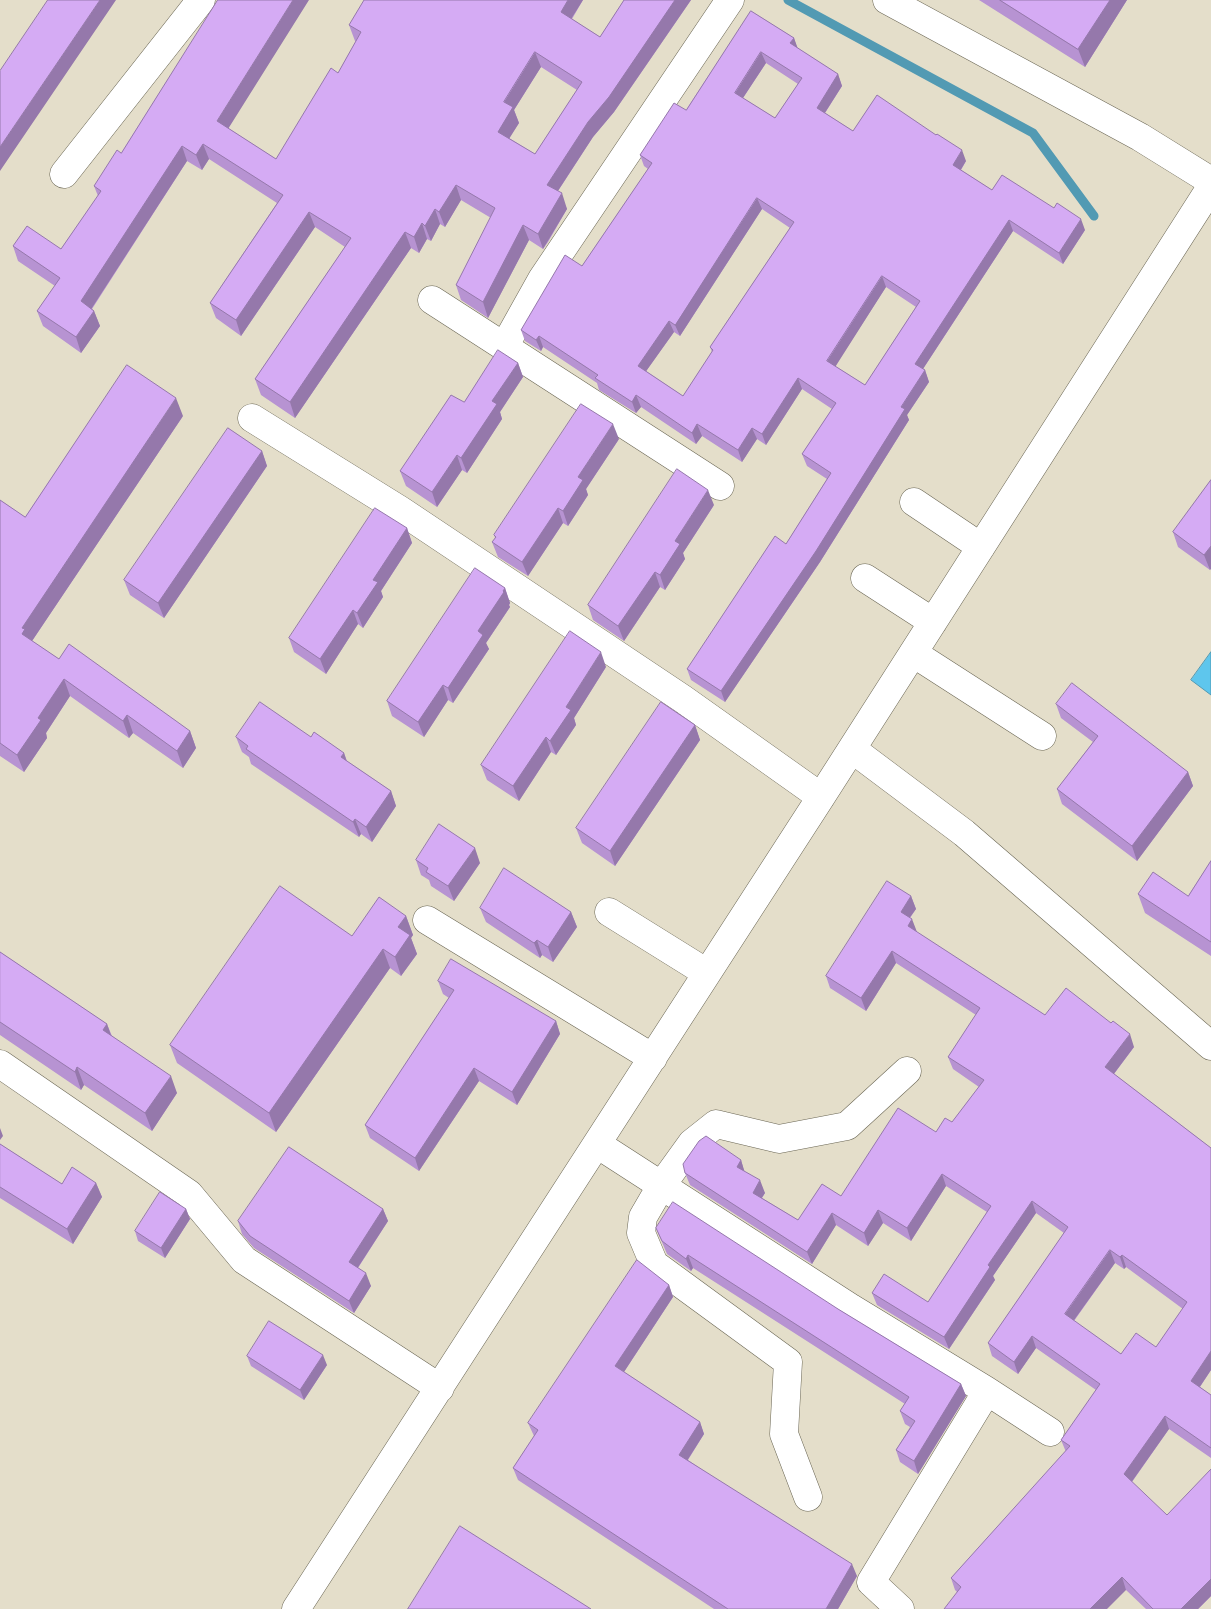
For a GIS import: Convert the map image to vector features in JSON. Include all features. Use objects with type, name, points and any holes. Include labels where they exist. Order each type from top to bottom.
[{"type":"street","points":[[64,174],[201,0]]},
{"type":"street","points":[[504,347],[542,279],[730,0]]},
{"type":"street","points":[[887,0],[1140,137],[1211,181]]},
{"type":"street","points":[[296,1609],[852,749],[1211,187]]},
{"type":"street","points":[[432,300],[720,486]]},
{"type":"street","points":[[252,418],[400,510],[683,699],[821,797]]},
{"type":"street","points":[[914,502],[981,547]]},
{"type":"street","points":[[865,578],[933,622]]},
{"type":"street","points":[[913,653],[1042,736]]},
{"type":"street","points":[[852,749],[964,833],[1211,1046]]},
{"type":"street","points":[[609,912],[707,973]]},
{"type":"street","points":[[427,920],[653,1058]]},
{"type":"street","points":[[0,1064],[188,1194],[244,1260],[440,1388]]},
{"type":"street","points":[[808,1498],[784,1434],[788,1362],[654,1264],[642,1234],[643,1217],[661,1186],[692,1143],[716,1124],[780,1140],[847,1126],[907,1071]]},
{"type":"street","points":[[597,1144],[852,1308],[1050,1432]]},
{"type":"street","points":[[900,1609],[871,1582],[951,1450],[993,1395]]},
{"type":"water","points":[[1211,652],[1211,695],[1191,680]]},
{"type":"building","points":[[48,0],[100,0],[0,147],[0,71]]},
{"type":"building","points":[[218,0],[293,0],[217,121],[276,159],[331,68],[338,73],[361,32],[349,25],[364,0],[568,0],[561,12],[600,37],[624,0],[675,0],[609,97],[588,122],[547,185],[562,193],[538,234],[523,225],[483,302],[456,285],[495,208],[456,185],[439,212],[435,209],[425,226],[422,223],[414,237],[405,232],[290,402],[255,379],[351,238],[309,212],[236,320],[210,303],[283,195],[203,144],[196,155],[182,146],[81,301],[94,311],[76,337],[37,311],[60,278],[13,246],[27,226],[61,249],[101,191],[94,186],[117,150],[121,153]],"holes":[[[535,52],[582,82],[535,154],[498,132],[513,107],[504,102]]]},
{"type":"building","points":[[1000,0],[1110,0],[1078,49]]},
{"type":"building","points":[[751,11],[794,38],[790,43],[838,74],[817,108],[853,131],[877,95],[936,135],[962,150],[953,165],[992,190],[1002,175],[1054,208],[1057,203],[1081,219],[1059,253],[1009,220],[915,364],[925,370],[901,407],[905,409],[816,551],[721,691],[687,669],[775,536],[786,544],[831,473],[802,454],[836,403],[798,378],[762,434],[752,428],[738,450],[697,424],[692,433],[636,395],[632,402],[595,378],[598,375],[539,336],[536,340],[521,330],[565,255],[582,266],[652,163],[640,155],[674,103],[686,110]],"holes":[[[761,52],[802,78],[775,118],[735,93]],[[757,198],[794,222],[710,347],[713,350],[683,396],[638,366],[669,321],[675,325]],[[882,276],[920,301],[865,385],[827,361]]]},
{"type":"building","points":[[498,350],[518,363],[492,401],[497,404],[461,458],[457,455],[432,492],[400,471],[451,395],[464,402]]},
{"type":"building","points":[[127,365],[176,398],[22,628],[25,629],[22,634],[59,659],[69,644],[190,731],[177,751],[127,715],[123,721],[64,679],[38,718],[41,720],[17,755],[0,743],[0,500],[25,517]]},
{"type":"building","points":[[581,404],[613,424],[578,477],[583,480],[563,511],[558,508],[522,562],[492,542],[496,537],[494,535]]},
{"type":"building","points":[[228,428],[262,451],[158,603],[124,580]]},
{"type":"building","points":[[677,469],[708,490],[675,541],[680,544],[660,575],[655,572],[618,626],[588,605]]},
{"type":"building","points":[[1211,480],[1211,546],[1204,555],[1173,532]]},
{"type":"building","points":[[375,508],[407,528],[373,580],[378,582],[357,613],[353,610],[320,659],[289,638]]},
{"type":"building","points":[[475,568],[505,588],[504,592],[478,631],[483,635],[448,688],[443,685],[418,722],[387,701]]},
{"type":"building","points":[[570,631],[601,652],[566,707],[571,710],[550,741],[546,737],[513,786],[481,765]]},
{"type":"building","points":[[1072,683],[1188,772],[1132,846],[1057,789],[1098,736],[1056,704]]},
{"type":"building","points":[[260,702],[311,737],[314,732],[344,753],[341,757],[391,791],[366,827],[355,819],[353,822],[246,749],[248,746],[236,737]]},
{"type":"building","points":[[661,702],[695,725],[610,851],[576,828]]},
{"type":"building","points":[[439,824],[475,848],[448,886],[426,872],[428,868],[416,860]]},
{"type":"building","points":[[1211,861],[1211,942],[1138,894],[1153,872],[1188,896]]},
{"type":"building","points":[[504,868],[571,912],[548,947],[537,940],[534,943],[480,908]]},
{"type":"building","points":[[887,881],[911,896],[901,912],[912,919],[908,926],[1045,1015],[1066,988],[1111,1023],[1113,1021],[1130,1034],[1105,1067],[1211,1148],[1211,1351],[1191,1381],[1211,1395],[1211,1448],[1165,1416],[1124,1474],[1167,1515],[1211,1469],[1211,1579],[1181,1609],[1153,1609],[1122,1577],[1090,1609],[944,1609],[961,1587],[951,1578],[1070,1446],[1061,1440],[1100,1384],[1032,1336],[1014,1362],[988,1343],[1068,1227],[1032,1201],[988,1265],[990,1267],[944,1337],[872,1293],[884,1274],[928,1302],[991,1206],[942,1174],[907,1228],[878,1210],[864,1233],[832,1213],[807,1252],[685,1173],[683,1164],[699,1141],[706,1136],[741,1160],[737,1167],[760,1180],[753,1193],[798,1220],[822,1184],[841,1196],[898,1108],[936,1132],[945,1118],[952,1122],[984,1080],[948,1057],[980,1008],[892,951],[861,998],[826,976]],"holes":[[[1110,1250],[1120,1257],[1122,1255],[1187,1302],[1156,1347],[1136,1333],[1121,1354],[1065,1314]]]},
{"type":"building","points":[[280,886],[352,936],[379,897],[406,916],[398,927],[410,935],[395,957],[383,949],[269,1113],[170,1045]]},
{"type":"building","points":[[0,952],[107,1024],[103,1030],[171,1076],[145,1113],[77,1067],[75,1072],[0,1022]]},
{"type":"building","points":[[451,959],[556,1021],[512,1092],[474,1068],[415,1158],[365,1125],[454,990],[438,981]]},
{"type":"building","points":[[0,1144],[62,1184],[72,1167],[96,1183],[67,1229],[0,1187]]},
{"type":"building","points":[[289,1147],[383,1209],[349,1262],[366,1273],[349,1301],[250,1236],[238,1221]]},
{"type":"building","points":[[160,1192],[186,1209],[161,1248],[135,1231]]},
{"type":"building","points":[[673,1202],[838,1309],[961,1384],[914,1461],[896,1450],[915,1421],[900,1411],[909,1397],[688,1255],[686,1259],[662,1241],[656,1228]]},
{"type":"building","points":[[637,1260],[669,1285],[615,1366],[700,1422],[679,1455],[852,1564],[826,1609],[728,1609],[513,1468],[538,1430],[528,1423]]},
{"type":"building","points":[[269,1321],[323,1355],[300,1390],[247,1356]]},
{"type":"building","points":[[460,1526],[591,1609],[408,1609]]},
{"type":"waterway","points":[[788,0],[1033,133],[1094,216]]}]
